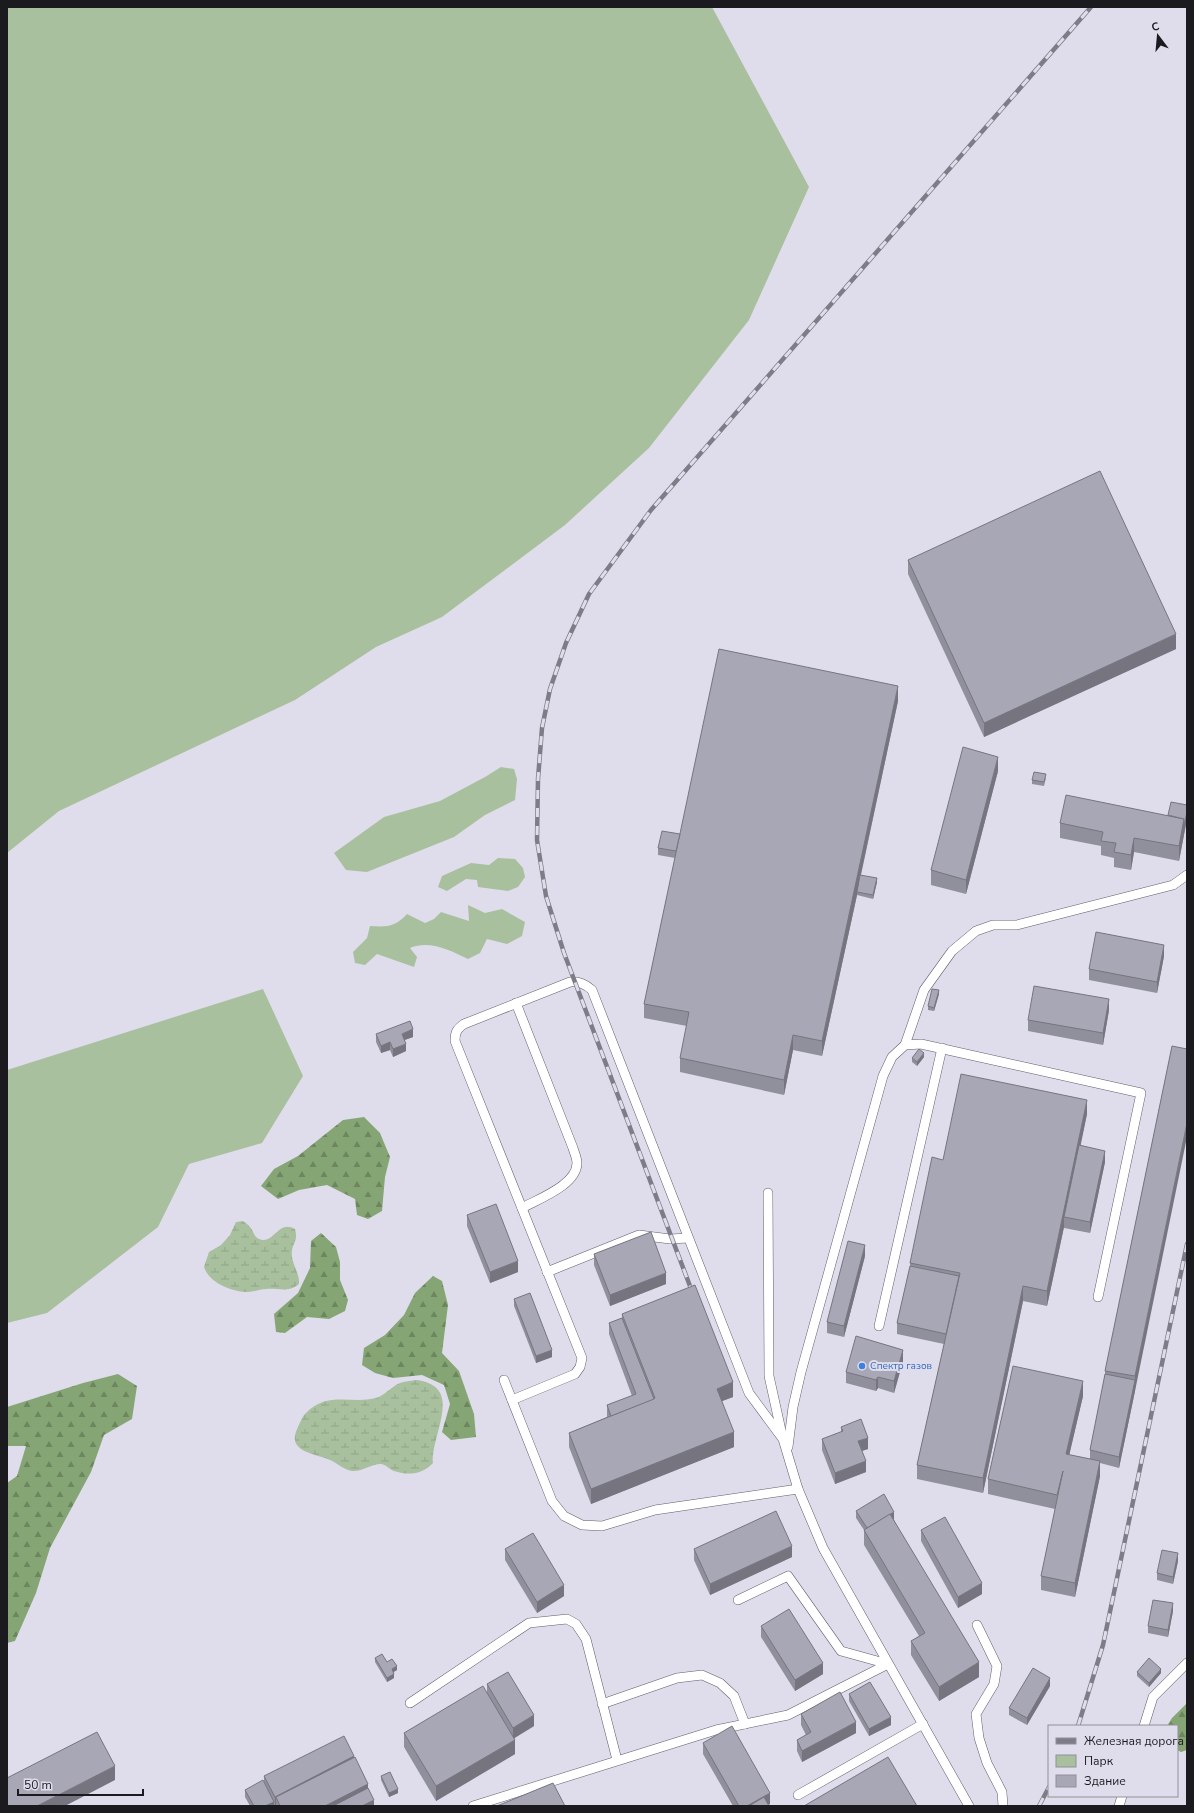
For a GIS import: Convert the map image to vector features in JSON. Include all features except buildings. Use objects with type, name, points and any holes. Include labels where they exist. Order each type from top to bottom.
[{"type":"lane","points":[[787,1452],[793,1407],[801,1372],[883,1076],[892,1058],[905,1045],[924,990],[952,951],[976,931],[993,925],[1017,925],[1173,885],[1187,874]]},
{"type":"lane","points":[[512,1400],[575,1374],[580,1367],[582,1358],[455,1040],[455,1034],[458,1028],[464,1024],[570,982],[585,984],[592,990],[749,1393],[783,1439]]},
{"type":"lane","points":[[516,1003],[573,1148],[577,1163],[572,1178],[562,1186],[522,1208]]},
{"type":"lane","points":[[905,1045],[920,1044],[942,1048],[1141,1093],[1098,1297]]},
{"type":"lane","points":[[879,1326],[942,1048]]},
{"type":"lane","points":[[768,1193],[769,1376],[783,1439],[798,1489],[823,1548],[969,1806]]},
{"type":"lane","points":[[547,1272],[640,1235],[670,1239],[688,1238]]},
{"type":"lane","points":[[504,1380],[552,1501],[564,1516],[582,1525],[602,1526],[655,1510],[798,1489]]},
{"type":"lane","points":[[738,1600],[788,1576],[841,1651],[888,1664]]},
{"type":"lane","points":[[410,1703],[529,1623],[567,1619],[576,1624],[586,1639],[617,1760]]},
{"type":"lane","points":[[978,1625],[997,1666],[994,1684],[976,1714],[979,1738],[987,1763],[1002,1792],[1002,1806]]},
{"type":"lane","points":[[1144,1725],[1153,1697],[1187,1663]]},
{"type":"lane","points":[[473,1806],[716,1730],[788,1715],[888,1664]]},
{"type":"lane","points":[[602,1704],[676,1678],[702,1675],[720,1683],[734,1696],[745,1724]]},
{"type":"lane","points":[[798,1795],[923,1724]]},
{"type":"green space","points":[[7,7],[712,7],[809,187],[749,320],[649,448],[565,525],[442,617],[376,647],[295,700],[59,811],[7,853]]},
{"type":"green space","points":[[501,767],[514,769],[517,779],[515,800],[485,815],[454,837],[367,872],[346,870],[334,853],[384,817],[440,801]]},
{"type":"green space","points":[[498,858],[515,859],[523,868],[525,877],[518,887],[508,891],[478,887],[477,880],[466,879],[447,891],[438,887],[442,876],[471,863],[489,865]]},
{"type":"green space","points":[[468,905],[485,913],[502,909],[525,922],[522,936],[507,944],[487,939],[480,953],[468,959],[439,947],[425,945],[410,948],[417,957],[414,967],[377,954],[365,965],[355,963],[353,952],[367,938],[370,926],[395,924],[407,914],[425,923],[434,919],[441,912],[469,921]]},
{"type":"green space","points":[[263,989],[303,1076],[262,1143],[189,1164],[158,1227],[47,1313],[7,1323],[7,1070]]},
{"type":"green space","points":[[364,1117],[380,1133],[390,1157],[385,1177],[382,1211],[368,1219],[357,1215],[355,1199],[327,1185],[299,1190],[278,1199],[261,1186],[274,1169],[298,1156],[343,1120]]},
{"type":"green space","points":[[243,1221],[249,1226],[257,1238],[264,1240],[269,1239],[284,1227],[295,1229],[296,1238],[292,1250],[292,1259],[298,1275],[299,1284],[295,1287],[287,1289],[262,1289],[242,1292],[222,1286],[211,1278],[204,1267],[209,1252],[221,1245],[230,1235],[236,1222]]},
{"type":"green space","points":[[321,1233],[336,1247],[340,1262],[340,1280],[348,1300],[345,1311],[329,1319],[307,1317],[285,1333],[276,1332],[274,1314],[298,1293],[310,1268],[311,1241]]},
{"type":"green space","points":[[433,1276],[442,1281],[448,1305],[442,1353],[459,1371],[474,1414],[476,1437],[451,1440],[442,1432],[450,1404],[444,1385],[422,1375],[393,1378],[375,1373],[362,1365],[364,1348],[385,1335],[404,1315],[415,1293]]},
{"type":"green space","points":[[118,1374],[137,1386],[132,1419],[104,1435],[91,1472],[50,1548],[36,1593],[15,1641],[7,1643],[7,1483],[17,1476],[26,1446],[7,1446],[7,1407],[83,1383]]},
{"type":"green space","points":[[417,1380],[431,1384],[439,1392],[443,1402],[433,1463],[425,1470],[410,1474],[400,1473],[381,1464],[352,1471],[330,1460],[303,1450],[298,1447],[295,1442],[295,1435],[302,1418],[314,1406],[332,1400],[360,1400],[379,1397],[398,1384],[406,1381]]},
{"type":"green space","points":[[1187,1703],[1187,1750],[1181,1752],[1178,1750],[1178,1725],[1168,1725],[1172,1718]]},
{"type":"railway","points":[[693,1294],[564,953],[546,896],[537,840],[538,779],[542,728],[550,689],[566,643],[589,594],[651,510],[1091,7]]},
{"type":"railway","points":[[1078,1725],[1103,1645],[1187,1244]]},
{"type":"railway","points":[[1039,1806],[1048,1789]]},
{"type":"place","name":"Спектр газов","points":[[862,1366]]}]
